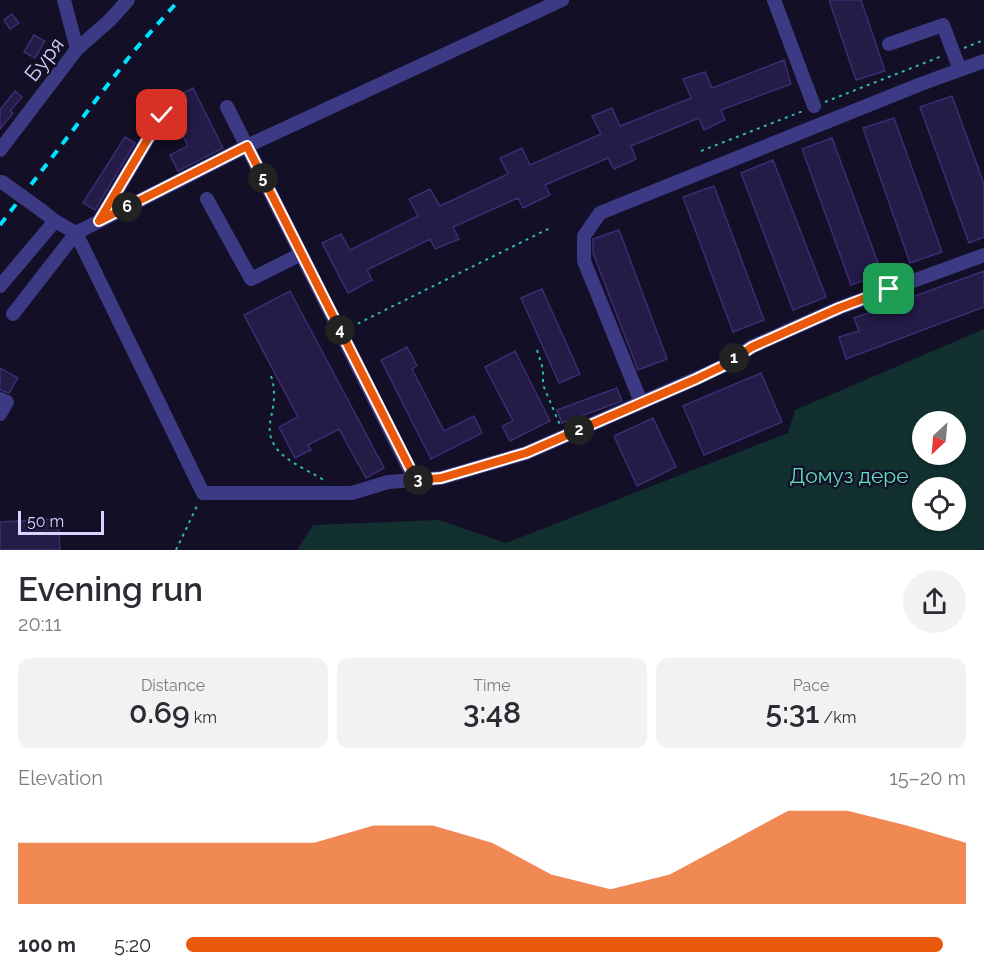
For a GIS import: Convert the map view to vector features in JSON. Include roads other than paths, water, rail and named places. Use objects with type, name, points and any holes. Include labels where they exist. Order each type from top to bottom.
[{"type":"street","points":[[64,0],[77,49]]},
{"type":"street","name":"Буря","points":[[0,150],[77,49],[110,20],[128,0]]},
{"type":"street","points":[[13,314],[76,233],[247,146],[562,0]]},
{"type":"street","points":[[774,0],[814,106]]},
{"type":"street","points":[[889,44],[943,24],[960,70]]},
{"type":"street","points":[[641,402],[584,261],[584,236],[600,213],[984,61]]},
{"type":"street","points":[[227,107],[416,480]]},
{"type":"street","points":[[99,221],[162,115]]},
{"type":"street","points":[[1,182],[55,221],[76,233],[203,493],[352,493],[388,482],[441,478],[526,453],[696,379],[725,365],[752,347],[839,308],[984,255]]},
{"type":"street","points":[[207,199],[251,279],[301,254]]},
{"type":"street","points":[[0,286],[55,221]]},
{"type":"street","points":[[0,399],[7,402],[0,414]]},
{"type":"railway","points":[[0,225],[133,52],[179,0]]},
{"type":"park label","name":"Домуз дере","points":[[849,475]]}]
